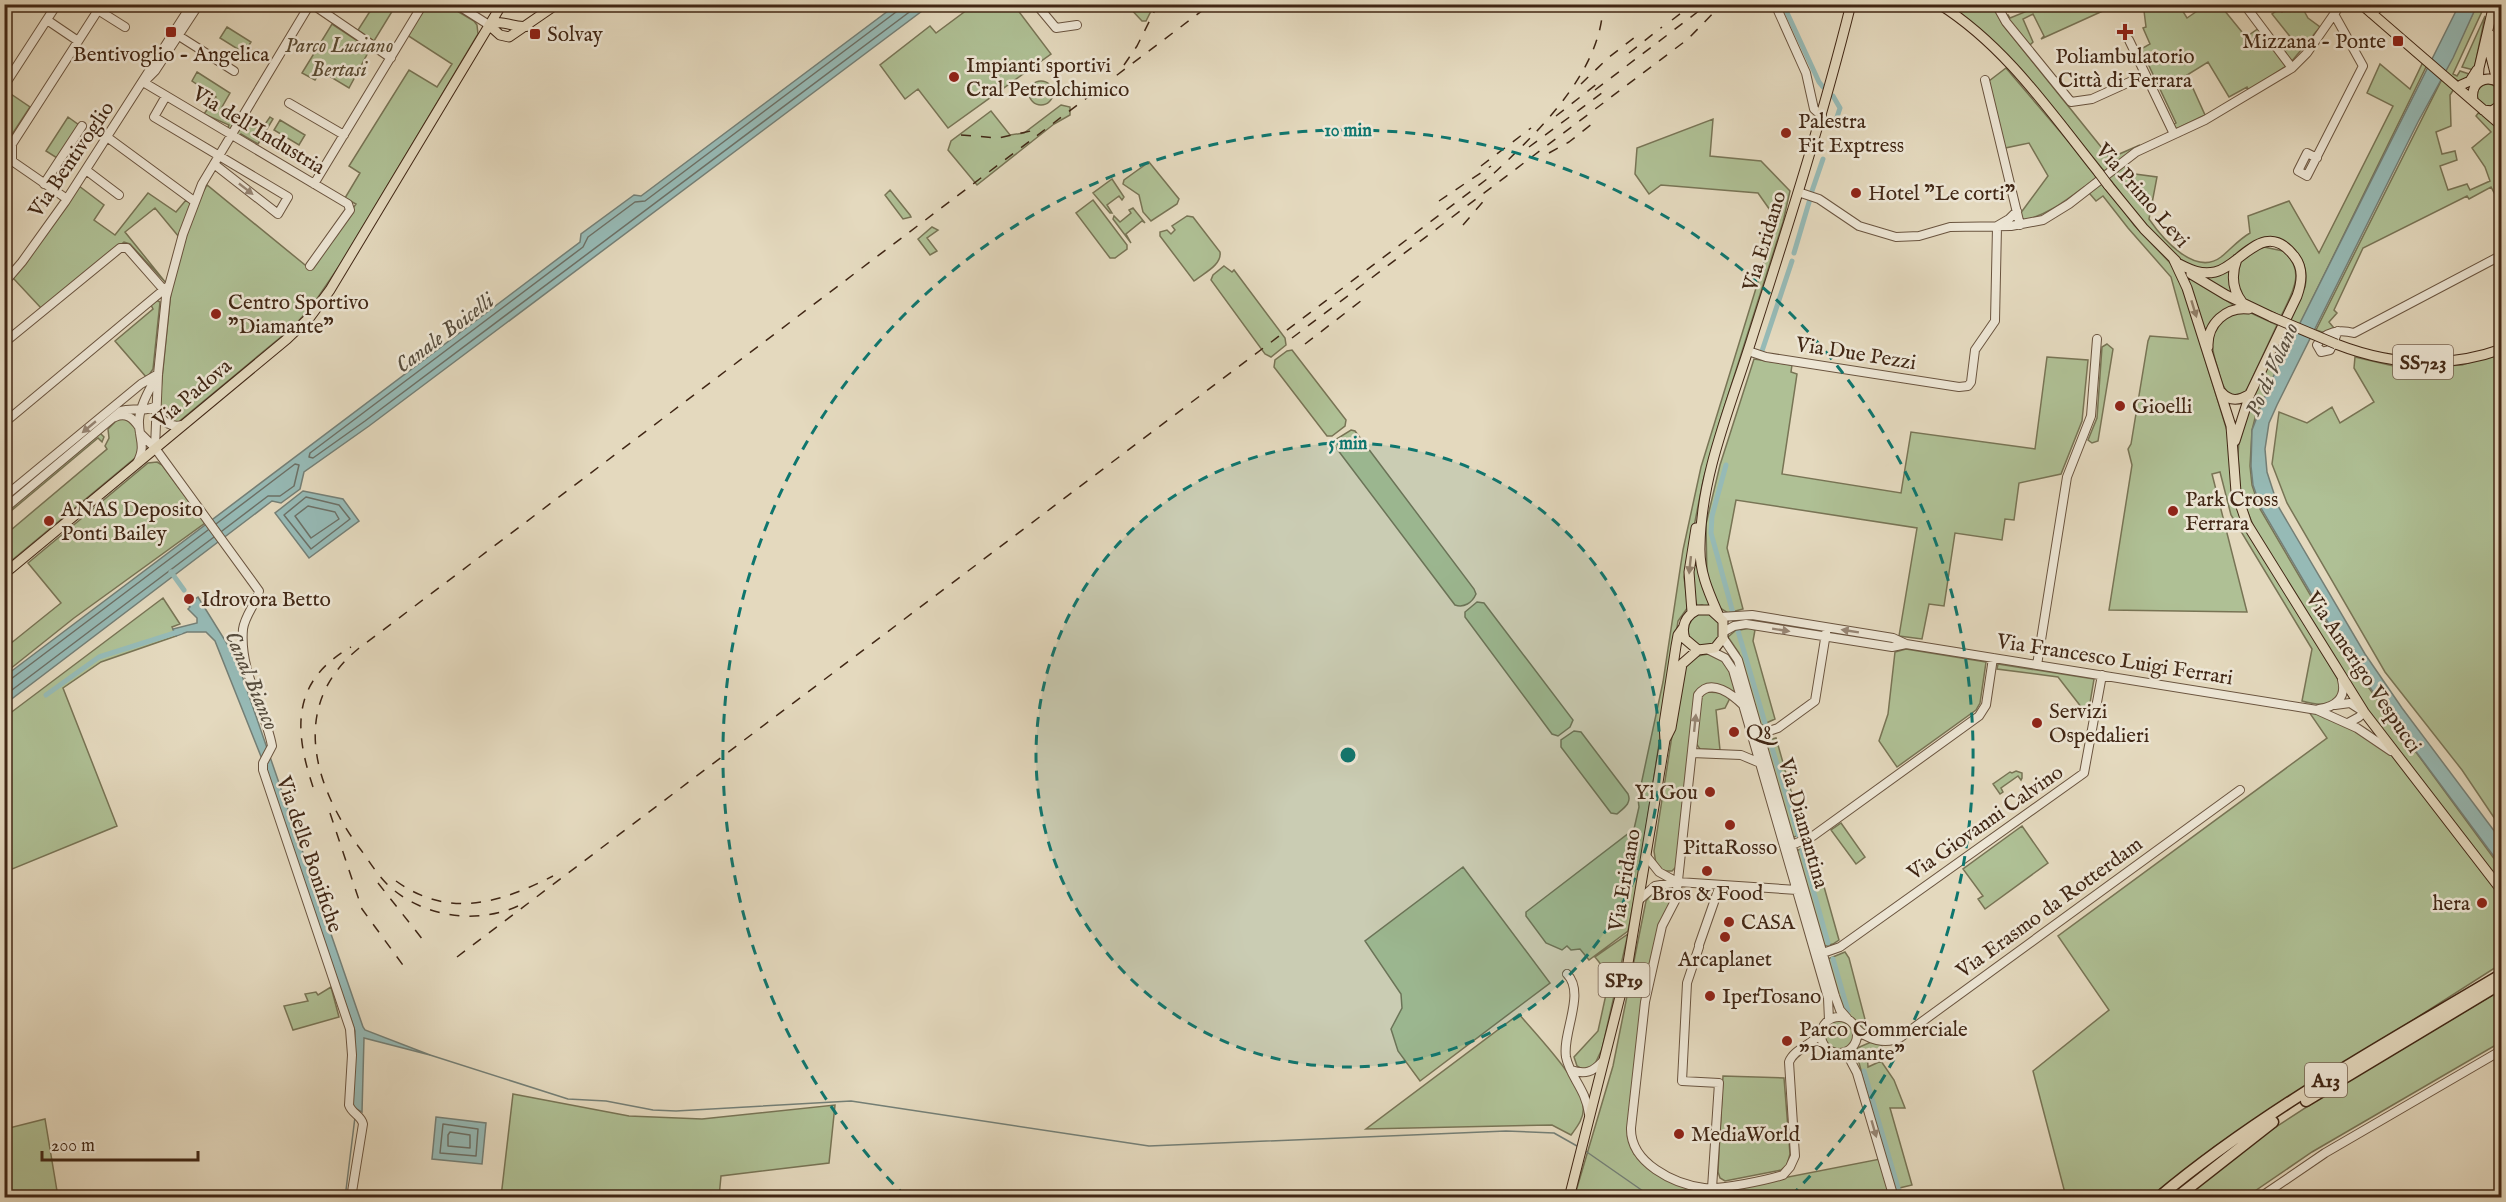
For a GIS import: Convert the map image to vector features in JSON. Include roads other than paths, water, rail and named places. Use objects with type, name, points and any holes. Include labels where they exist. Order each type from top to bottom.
[{"type":"highway","name":"A13","points":[[2158,1197],[2264,1120],[2502,974]]},
{"type":"highway","name":"A13","points":[[2176,1197],[2268,1126],[2502,983]]},
{"type":"main road","name":"Via Padova","points":[[4,574],[287,339],[314,312],[330,290],[489,25],[504,4]]},
{"type":"main road","name":"Via Padova","points":[[504,4],[506,14],[514,25]]},
{"type":"main road","name":"Via Padova","points":[[468,62],[489,40],[509,37],[530,25],[557,4]]},
{"type":"main road","name":"Via Eridano","points":[[1569,1197],[1627,969],[1665,740],[1664,724],[1676,646],[1688,616],[1692,612],[1688,582],[1696,525],[1721,435],[1751,352],[1802,193],[1851,4]]},
{"type":"main road","name":"Via Primo Levi","points":[[1939,4],[1976,31],[2005,58],[2144,229],[2176,261],[2214,288],[2260,312],[2337,344],[2380,358],[2418,362],[2464,359],[2502,349]]},
{"type":"main road","points":[[2361,4],[2454,82],[2502,126]]},
{"type":"main road","points":[[2473,100],[2472,92],[2477,83],[2493,9]]},
{"type":"main road","points":[[2493,9],[2490,53],[2500,83]]},
{"type":"main road","points":[[509,37],[500,35],[489,25],[498,21],[523,27],[530,25]]},
{"type":"main road","points":[[2454,82],[2470,81],[2479,68]]},
{"type":"main road","points":[[2454,82],[2477,83],[2487,78],[2500,83]]},
{"type":"main road","points":[[2483,110],[2492,111],[2502,104]]},
{"type":"main road","points":[[2176,261],[2195,272],[2212,273],[2225,268],[2247,249],[2261,243],[2280,245],[2293,254],[2298,261],[2301,278],[2297,296],[2250,394],[2238,430],[2234,455]]},
{"type":"main road","points":[[2238,258],[2233,278],[2237,293],[2244,304]]},
{"type":"main road","points":[[2176,261],[2220,390],[2228,417],[2234,455]]},
{"type":"main road","points":[[2210,361],[2209,335],[2219,318],[2236,309],[2260,312]]},
{"type":"main road","points":[[2220,390],[2226,397],[2235,400],[2250,394]]},
{"type":"main road","points":[[2228,417],[2250,394]]},
{"type":"main road","name":"Via Amerigo Vespucci","points":[[2234,455],[2236,492],[2247,524],[2342,679],[2364,712],[2502,891]]},
{"type":"main road","name":"Via Eridano","points":[[1707,488],[1700,557],[1706,584],[1720,616],[1724,634]]},
{"type":"main road","points":[[1692,612],[1706,609],[1720,616]]},
{"type":"main road","points":[[1683,628],[1688,644],[1698,650],[1709,651],[1715,648],[1724,634]]},
{"type":"main road","name":"Via Eridano","points":[[1665,740],[1671,728],[1682,663],[1698,650]]},
{"type":"street","points":[[4,86],[57,4]]},
{"type":"street","name":"Via Bentivoglio","points":[[4,283],[22,262],[67,199],[192,4]]},
{"type":"street","name":"Via Bentivoglio","points":[[143,82],[155,72],[200,4]]},
{"type":"street","points":[[154,448],[166,288],[194,201],[311,4],[391,58]]},
{"type":"street","points":[[314,184],[423,4]]},
{"type":"street","points":[[456,4],[489,25]]},
{"type":"street","points":[[1036,4],[1049,22],[1058,28],[1077,25]]},
{"type":"street","points":[[1776,4],[1808,79],[1814,109],[1822,116]]},
{"type":"street","points":[[1996,4],[2006,22],[2071,102],[2095,98],[2145,75]]},
{"type":"street","points":[[2244,4],[2292,68]]},
{"type":"street","points":[[1802,193],[1816,197],[1851,222],[1873,232],[1896,237],[1914,237],[1950,227],[2020,225],[2052,216],[2126,159],[2226,109],[2292,68],[2307,53],[2341,4]]},
{"type":"street","points":[[2371,12],[2385,4]]},
{"type":"street","points":[[67,199],[12,161],[12,144],[100,7],[124,27]]},
{"type":"street","points":[[2317,158],[2363,66],[2334,14]]},
{"type":"street","points":[[47,20],[78,41]]},
{"type":"street","points":[[179,36],[234,71]]},
{"type":"street","points":[[2129,40],[2174,134]]},
{"type":"street","points":[[1985,80],[2020,225]]},
{"type":"street","name":"Via dell'Industria","points":[[143,82],[348,204],[349,212],[310,266]]},
{"type":"street","points":[[166,96],[154,117],[288,197],[278,214],[214,164]]},
{"type":"street","points":[[289,103],[344,135]]},
{"type":"street","points":[[44,184],[82,126]]},
{"type":"street","points":[[107,137],[194,201]]},
{"type":"street","points":[[86,170],[119,195]]},
{"type":"street","points":[[1996,227],[2007,221],[2017,211]]},
{"type":"street","name":"Via Due Pezzi","points":[[1751,352],[1766,357],[1965,387],[1970,384],[1975,350],[1995,321],[1996,227]]},
{"type":"street","points":[[4,343],[120,248],[127,248],[166,288]]},
{"type":"street","points":[[2338,331],[2354,333],[2502,255]]},
{"type":"street","points":[[4,423],[166,288]]},
{"type":"street","points":[[2037,665],[2067,477],[2091,416],[2097,339]]},
{"type":"street","points":[[137,463],[143,448],[140,430],[141,410],[158,374]]},
{"type":"street","points":[[4,497],[134,390],[158,374]]},
{"type":"street","points":[[134,390],[143,387],[150,389],[156,394],[158,413],[166,422],[174,426],[182,425]]},
{"type":"street","points":[[4,509],[113,418],[127,409],[146,411],[157,403]]},
{"type":"street","points":[[113,418],[126,416],[135,421],[140,430]]},
{"type":"street","name":"Via delle Bonifiche","points":[[140,430],[259,591],[244,623],[243,635],[251,685],[272,742],[272,749],[262,766],[350,1029],[351,1110],[360,1117],[363,1127],[351,1197]]},
{"type":"street","points":[[1751,625],[1752,615]]},
{"type":"street","name":"Via Francesco Luigi Ferrari","points":[[1720,616],[1752,615],[1893,638],[1906,644],[2318,710],[2348,723],[2395,753]]},
{"type":"street","name":"Via Francesco Luigi Ferrari","points":[[1724,634],[1737,625],[1751,625],[1892,647],[1906,644]]},
{"type":"street","points":[[1741,755],[1750,749],[1756,736],[1778,728],[1815,701],[1827,627]]},
{"type":"street","name":"Via Diamantina","points":[[1724,634],[1738,660],[1760,762],[1828,998],[1828,1020]]},
{"type":"street","name":"Via Diamantina","points":[[1709,651],[1720,654],[1731,665],[1791,845],[1840,1010],[1856,1028]]},
{"type":"street","points":[[1791,845],[1813,836],[1982,714],[1986,705],[1993,658]]},
{"type":"street","name":"Via Giovanni Calvino","points":[[1823,953],[1840,947],[2082,775],[2086,769],[2102,675]]},
{"type":"street","points":[[2335,705],[2343,690],[2342,679]]},
{"type":"street","points":[[1744,706],[1725,690],[1707,688],[1698,695],[1675,905],[1662,926],[1643,1012],[1631,1140],[1639,1156],[1665,1174],[1712,1188],[1783,1175],[1794,1159],[1795,1148],[1789,1062],[1794,1054],[1809,1046],[1821,1033],[1828,1020],[1838,1017],[1847,1018]]},
{"type":"street","name":"Via Francesco Luigi Ferrari","points":[[2318,710],[2350,704],[2364,712]]},
{"type":"street","points":[[2348,723],[2364,712]]},
{"type":"street","points":[[1692,753],[1741,755],[1760,762]]},
{"type":"street","name":"Via Erasmo da Rotterdam","points":[[1856,1044],[1876,1039],[1890,1041],[1901,1037],[2240,790]]},
{"type":"street","points":[[1647,857],[1659,872],[1678,882]]},
{"type":"street","points":[[1640,899],[1655,886],[1678,882],[1797,890]]},
{"type":"street","points":[[1712,1188],[1719,1083],[1682,1081],[1687,983],[1720,885]]},
{"type":"street","name":"Via Eridano","points":[[1567,974],[1572,979],[1575,998],[1565,1046],[1566,1059],[1588,1103],[1589,1118]]},
{"type":"street","points":[[1856,1028],[1866,1036],[1876,1039]]},
{"type":"street","points":[[1809,1046],[1835,1053],[1846,1052],[1856,1044],[1856,1028]]},
{"type":"street","points":[[1821,1033],[1821,1041],[1827,1049]]},
{"type":"street","points":[[2259,1197],[2325,1153],[2502,1050]]},
{"type":"street","points":[[1846,1052],[1857,1073],[1894,1197]]},
{"type":"street","points":[[1571,1070],[1592,1071],[1604,1060]]},
{"type":"street","points":[[1582,1072],[1598,1085]]},
{"type":"street","points":[[1579,1082],[1598,1085]]},
{"type":"water","points":[[896,5],[930,5],[369,426],[304,472],[300,489],[281,503],[272,501],[5,704],[5,676],[580,242],[581,234],[634,195],[641,196]]},
{"type":"water","name":"Po di Volano","points":[[2459,5],[2477,5],[2453,58],[2418,122],[2277,405],[2269,423],[2265,449],[2267,472],[2278,506],[2365,654],[2402,708],[2501,840],[2501,866],[2397,726],[2326,619],[2261,508],[2253,485],[2251,466],[2252,430],[2271,381]]},
{"type":"water","points":[[303,491],[343,499],[359,521],[309,558],[275,513]]},
{"type":"water","points":[[198,597],[236,658],[363,1027],[365,1030],[430,1055],[364,1038],[362,1112],[352,1107],[355,1031],[262,759],[215,641],[206,632],[187,632],[176,636],[173,629],[197,623],[197,618],[188,609],[190,607],[188,604]]},
{"type":"water","points":[[436,1117],[486,1123],[482,1164],[432,1159]]},
{"type":"waterway","points":[[1783,4],[1823,87]]},
{"type":"waterway","points":[[1833,96],[1840,108],[1835,123]]},
{"type":"waterway","points":[[1812,191],[1823,159]]},
{"type":"waterway","points":[[1794,253],[1810,199]]},
{"type":"waterway","points":[[1762,351],[1792,261]]},
{"type":"waterway","points":[[1726,465],[1712,516],[1711,533],[1733,613]]},
{"type":"waterway","points":[[171,572],[184,590]]},
{"type":"waterway","points":[[188,595],[195,605]]},
{"type":"waterway","name":"Canal Bianco","points":[[46,695],[99,657],[181,631]]},
{"type":"waterway","points":[[1738,631],[1765,723]]},
{"type":"waterway","points":[[1770,741],[1798,835]]},
{"type":"waterway","points":[[1802,850],[1828,943]]},
{"type":"waterway","points":[[1833,959],[1848,1011]]},
{"type":"waterway","points":[[430,1055],[568,1099],[606,1101],[653,1110],[676,1111],[851,1101],[1149,1146],[1506,1131],[1554,1133],[1577,1146]]},
{"type":"waterway","points":[[1864,1071],[1900,1195]]},
{"type":"waterway","points":[[345,1198],[355,1117]]},
{"type":"waterway","points":[[1584,1150],[1653,1198]]},
{"type":"railway","points":[[1124,65],[1137,46],[1158,4]]},
{"type":"railway","points":[[518,906],[485,915],[450,915],[418,905],[403,897],[377,872],[342,822],[329,797],[320,771],[316,745],[316,720],[323,695],[337,671],[358,649],[1211,4]]},
{"type":"railway","points":[[457,957],[1491,176],[1546,121],[1579,77],[1592,54],[1600,29],[1603,4]]},
{"type":"railway","points":[[1672,20],[1693,4]]},
{"type":"railway","points":[[1595,90],[1708,4]]},
{"type":"railway","points":[[1292,338],[1688,39],[1722,4]]},
{"type":"railway","points":[[1629,53],[1662,27]]},
{"type":"railway","points":[[1581,84],[1608,58],[1635,37]]},
{"type":"railway","points":[[1556,116],[1598,83]]},
{"type":"railway","points":[[1529,147],[1606,90]]},
{"type":"railway","points":[[1549,153],[1569,142],[1597,120]]},
{"type":"railway","points":[[1481,166],[1531,128]]},
{"type":"railway","points":[[961,135],[998,138],[1040,129]]},
{"type":"railway","points":[[1439,201],[1491,166]]},
{"type":"railway","points":[[1463,225],[1487,197]]},
{"type":"railway","points":[[1305,344],[1366,297]]},
{"type":"railway","points":[[313,787],[302,746],[302,708],[317,675],[331,660],[351,647]]},
{"type":"railway","points":[[330,813],[362,909],[408,972]]},
{"type":"railway","points":[[396,881],[416,893],[435,900],[474,903],[514,894],[553,876]]},
{"type":"railway","points":[[378,883],[427,945]]},
{"type":"place","name":"Bentivoglio - Angelica","points":[[171,32]]},
{"type":"place","name":"Poliambulatorio Città di Ferrara","points":[[2125,32]]},
{"type":"place","name":"Solvay","points":[[535,34]]},
{"type":"place","name":"Mizzana - Ponte","points":[[2398,41]]},
{"type":"place","name":"Impianti sportivi Cral Petrolchimico","points":[[954,77]]},
{"type":"place","name":"Palestra Fit Exptress","points":[[1786,133]]},
{"type":"place","name":"Hotel \"Le corti\"","points":[[1856,193]]},
{"type":"place","name":"Centro Sportivo \"Diamante\"","points":[[216,314]]},
{"type":"place","name":"Gioelli","points":[[2120,406]]},
{"type":"place","name":"Park Cross Ferrara","points":[[2173,511]]},
{"type":"place","name":"ANAS Deposito Ponti Bailey","points":[[49,521]]},
{"type":"place","name":"Idrovora Betto","points":[[189,599]]},
{"type":"place","name":"Servizi Ospedalieri","points":[[2037,723]]},
{"type":"place","name":"Q8","points":[[1734,732]]},
{"type":"place","name":"Yi Gou","points":[[1710,792]]},
{"type":"place","name":"PittaRosso","points":[[1730,825]]},
{"type":"place","name":"Bros & Food","points":[[1707,871]]},
{"type":"place","name":"hera","points":[[2482,903]]},
{"type":"place","name":"CASA","points":[[1729,922]]},
{"type":"place","name":"Arcaplanet","points":[[1725,937]]},
{"type":"place","name":"IperTosano","points":[[1710,996]]},
{"type":"place","name":"Parco Commerciale \"Diamante\"","points":[[1787,1041]]},
{"type":"place","name":"MediaWorld","points":[[1679,1134]]},
{"type":"park label","name":"Parco Luciano Bertasi","points":[[339,57]]},
{"type":"water label","name":"Canale Boicelli","points":[[444,332]]}]
